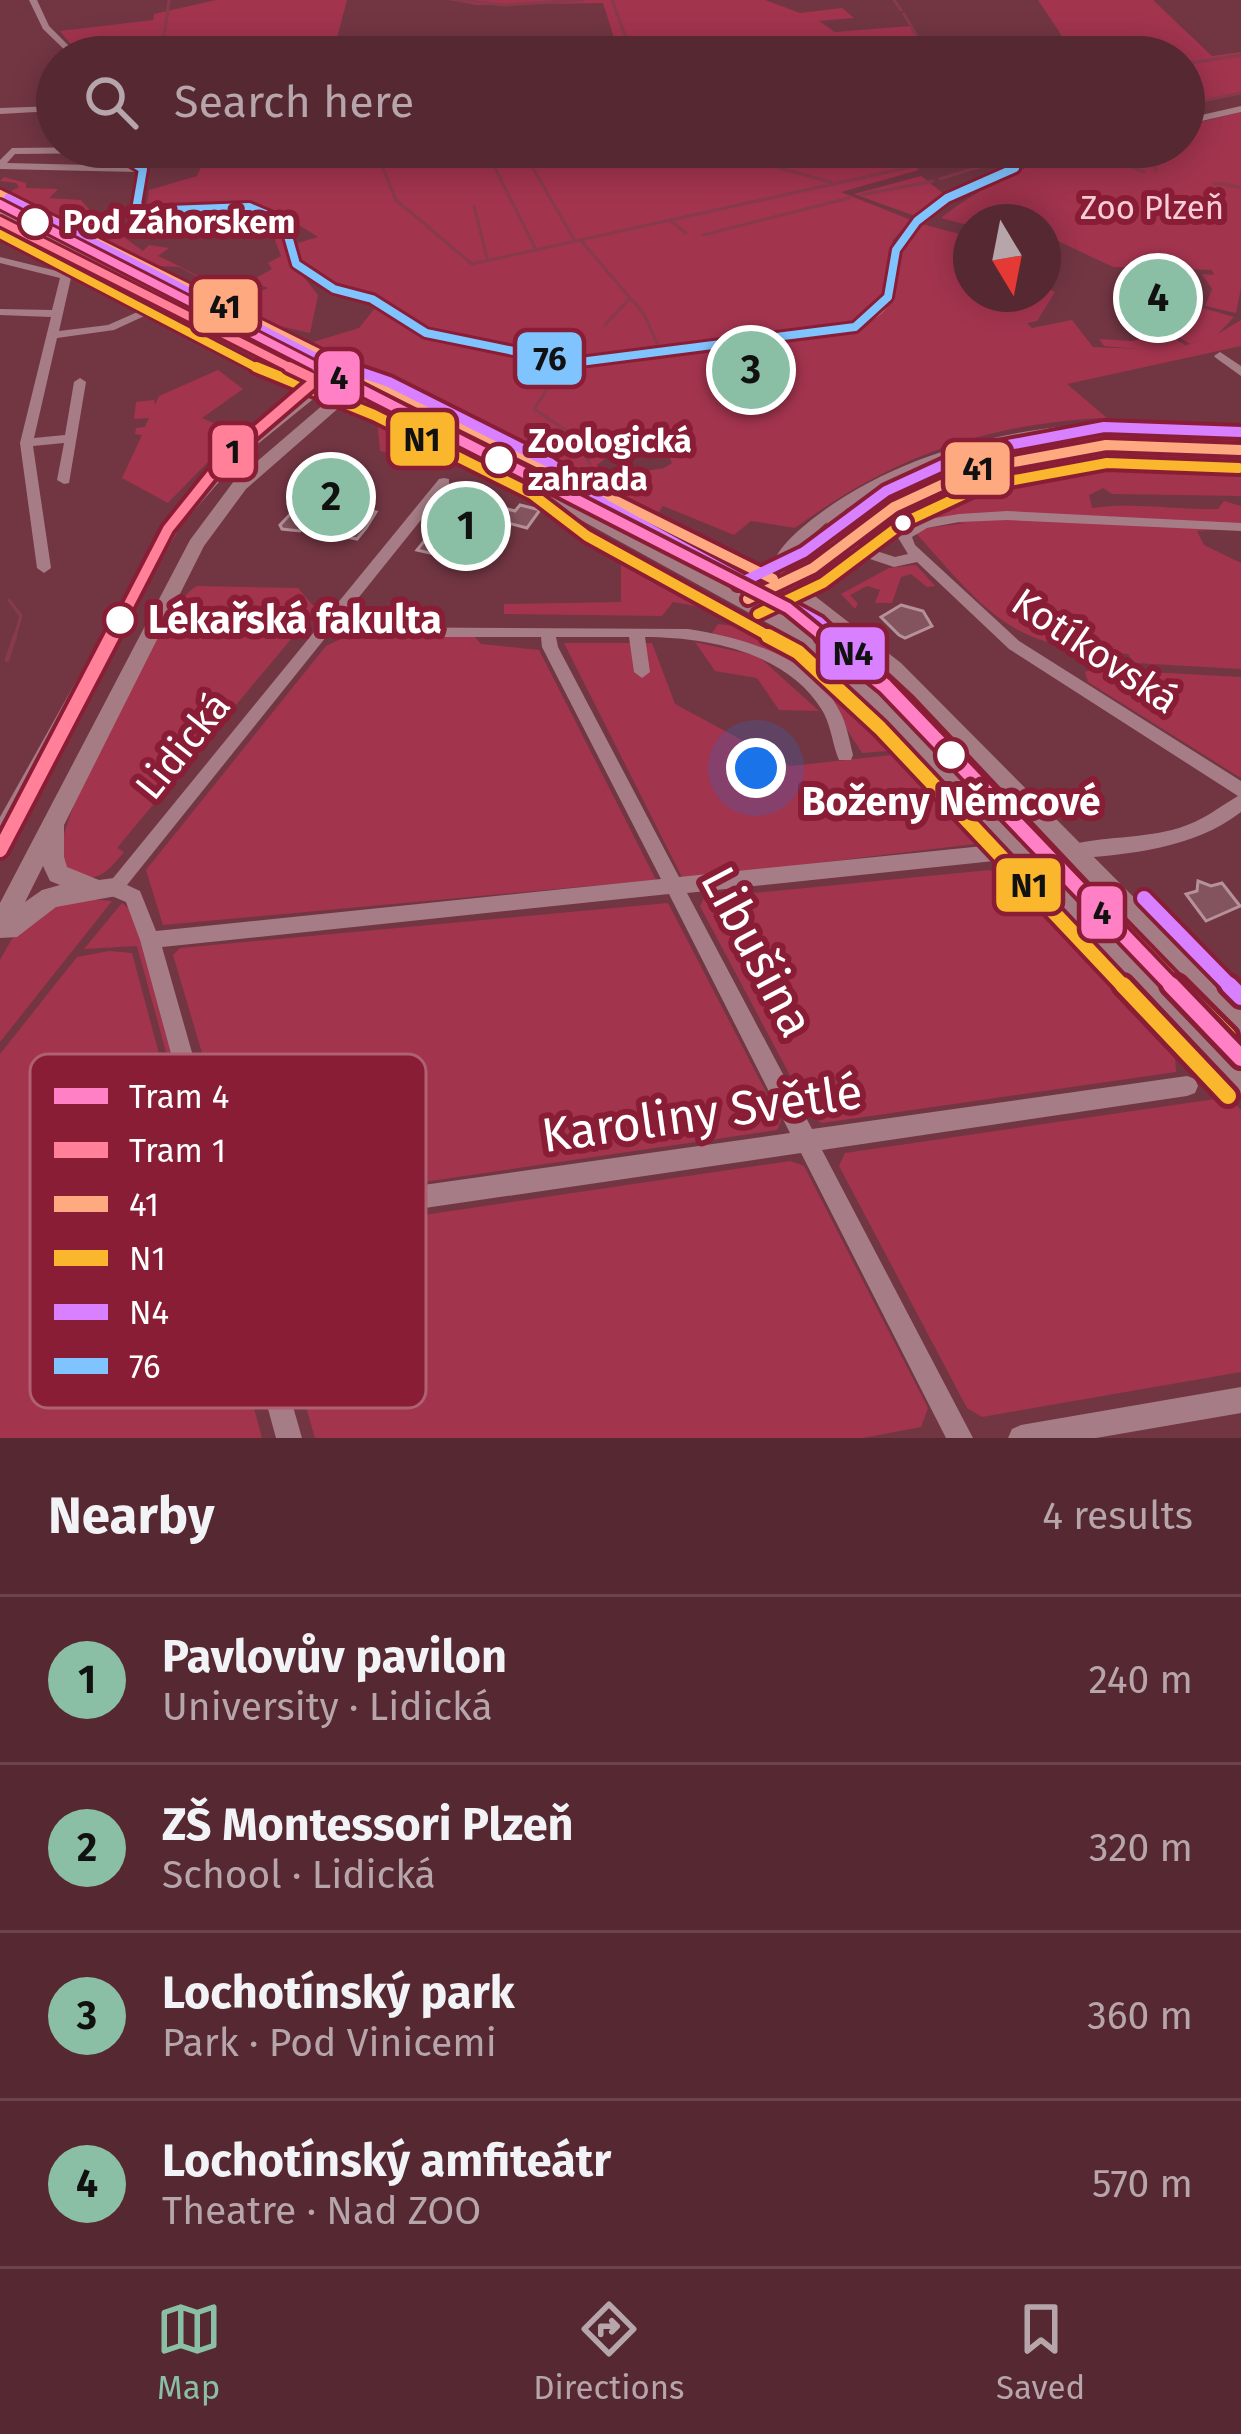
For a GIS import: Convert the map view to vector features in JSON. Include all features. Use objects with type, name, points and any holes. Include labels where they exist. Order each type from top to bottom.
[{"type":"main road","points":[[0,194],[119,252],[382,408],[748,599],[832,655],[1241,1084]]},
{"type":"main road","points":[[1,214],[305,372],[391,388],[773,579],[835,620],[894,668],[1241,1023]]},
{"type":"main road","points":[[0,838],[172,524],[220,468],[314,387],[305,372]]},
{"type":"main road","points":[[301,401],[342,382]]},
{"type":"main road","name":"Lidická","points":[[0,927],[208,526],[261,464],[327,411],[342,382]]},
{"type":"main road","points":[[327,411],[358,403],[382,408]]},
{"type":"main road","points":[[56,817],[53,865],[70,881],[104,888]]},
{"type":"main road","points":[[0,938],[38,903],[104,888]]},
{"type":"street","points":[[33,0],[54,36]]},
{"type":"street","points":[[0,111],[36,107]]},
{"type":"street","points":[[1205,117],[1241,109]]},
{"type":"street","points":[[36,150],[6,151],[0,166],[143,169],[137,204],[148,213],[263,210],[284,222],[296,264],[313,278],[385,306],[440,338],[579,363],[842,331],[867,320],[891,297],[898,277],[893,255],[901,241],[951,196],[1023,168]]},
{"type":"street","points":[[0,260],[66,276],[119,252]]},
{"type":"street","points":[[44,568],[26,443],[66,276]]},
{"type":"street","points":[[52,335],[110,328],[171,302]]},
{"type":"street","points":[[0,312],[57,314]]},
{"type":"street","points":[[1241,352],[1220,356],[1241,372]]},
{"type":"street","points":[[64,480],[80,382]]},
{"type":"street","points":[[773,579],[780,554],[843,505],[926,458],[1010,436],[1086,425],[1241,432]]},
{"type":"street","points":[[26,443],[70,438]]},
{"type":"street","points":[[748,599],[773,579],[809,571],[890,510],[952,475],[1026,453],[1121,443],[1241,450]]},
{"type":"street","name":"Lidická","points":[[104,888],[444,482]]},
{"type":"street","points":[[843,505],[826,536],[893,562],[920,556]]},
{"type":"street","points":[[920,556],[906,542],[906,530],[938,521],[1048,516],[1241,527]]},
{"type":"street","name":"Kotíkovská","points":[[920,556],[1014,645],[1241,790]]},
{"type":"street","points":[[322,632],[684,633],[759,652],[813,687],[832,711],[845,755]]},
{"type":"street","name":"Libušina","points":[[548,632],[550,647],[960,1438]]},
{"type":"street","points":[[636,632],[642,672]]},
{"type":"street","points":[[1072,851],[1143,844],[1187,832],[1241,802]]},
{"type":"street","points":[[150,940],[676,890],[1022,850]]},
{"type":"street","points":[[104,888],[133,897],[182,1054]]},
{"type":"street","name":"Karoliny Světlé","points":[[426,1196],[1187,1086]]},
{"type":"street","points":[[1021,1438],[1241,1400]]},
{"type":"street","points":[[281,1408],[289,1438]]},
{"type":"green space","points":[[216,0],[347,0],[338,36],[64,36],[60,31],[153,20],[154,14]]},
{"type":"green space","points":[[449,0],[765,0],[800,13],[842,8],[854,18],[819,21],[835,32],[910,26],[915,36],[613,36],[603,3],[477,5]]},
{"type":"green space","points":[[1038,0],[1153,0],[1191,36],[1062,36]]},
{"type":"green space","points":[[1205,49],[1212,56],[1241,52],[1241,94],[1205,102]]},
{"type":"green space","name":"Zoo Plzeň","points":[[1241,112],[1241,288],[1236,313],[1205,306],[1212,289],[1202,274],[1214,275],[1212,270],[1113,267],[1061,242],[1061,204],[960,204],[1027,168],[1205,168],[1205,121]]},
{"type":"green space","points":[[200,168],[917,168],[841,192],[911,220],[893,240],[890,262],[918,223],[953,232],[953,312],[1043,312],[1037,321],[1027,323],[1032,328],[1072,320],[1093,347],[1138,349],[1104,346],[1099,339],[1132,341],[1164,332],[1185,345],[1177,348],[1190,344],[1169,331],[1195,321],[1203,308],[1234,317],[1218,334],[1241,320],[1241,346],[1067,384],[1107,418],[1021,427],[942,448],[868,482],[795,528],[751,521],[734,535],[663,506],[659,512],[645,508],[313,342],[359,328],[379,303],[336,288],[299,261],[298,243],[318,237],[275,210],[262,211],[278,221],[287,256],[318,295],[310,333],[279,326],[202,288],[200,278],[179,267],[159,266],[21,199],[11,191],[19,187],[16,183],[0,181],[4,177],[26,183],[26,188],[58,189],[49,198],[81,200],[95,216],[125,212],[126,216],[106,221],[110,235],[121,235],[143,251],[149,245],[169,248],[158,256],[227,288],[268,288],[251,281],[272,269],[268,263],[281,256],[274,237],[234,216],[146,208],[149,190],[197,176]],"holes":[[[664,446],[672,463],[604,478],[597,465],[610,455]]]},
{"type":"green space","points":[[921,176],[944,194],[918,217],[854,194]]},
{"type":"green space","points":[[218,370],[243,389],[202,418],[236,433],[168,503],[122,478],[142,435],[135,434],[136,428],[145,427],[149,418],[134,419],[136,402],[154,400],[155,405],[159,396]]},
{"type":"green space","points":[[377,419],[462,461],[438,466],[380,451]]},
{"type":"green space","points":[[1094,429],[1241,436],[1241,447],[1123,439],[1003,453],[917,485],[836,540],[833,529],[856,506],[914,471],[1001,443]]},
{"type":"green space","points":[[1107,452],[1241,459],[1241,496],[1112,494],[1103,488],[1089,495],[1092,508],[1218,509],[1224,501],[1241,506],[1241,527],[1197,531],[1204,545],[1241,563],[1241,669],[1134,663],[1128,654],[1088,651],[1028,635],[983,605],[913,530],[966,523],[898,520],[972,481],[1051,460]]},
{"type":"green space","points":[[621,558],[720,604],[716,610],[673,602],[662,616],[504,614],[504,604],[621,602]]},
{"type":"green space","points":[[916,565],[935,586],[927,587],[911,574],[901,577],[892,603],[875,603],[880,590],[867,586],[850,595],[858,604],[855,609],[841,594],[889,568]]},
{"type":"green space","points":[[197,586],[298,588],[316,609],[117,848],[124,852],[111,866],[94,877],[69,875],[61,849],[96,751],[161,629]]},
{"type":"green space","points":[[718,624],[767,630],[831,678],[901,750],[862,753],[831,706],[802,674],[765,651],[712,633]]},
{"type":"green space","points":[[474,636],[481,644],[539,650],[656,880],[163,925],[146,870],[326,646],[341,639]]},
{"type":"green space","points":[[695,642],[758,656],[819,711],[779,710],[757,678],[715,671]]},
{"type":"green space","points":[[564,643],[652,643],[675,704],[790,766],[901,754],[975,844],[683,879]]},
{"type":"green space","points":[[1085,672],[1241,677],[1241,778],[1088,682]]},
{"type":"green space","points":[[989,870],[1015,878],[1109,981],[1145,1009],[1135,1015],[1175,1057],[1176,1072],[822,1123],[812,1117],[700,906],[704,898]]},
{"type":"green space","points":[[75,898],[112,901],[0,1042],[0,960],[22,921]]},
{"type":"green space","points":[[122,903],[132,911],[171,1054],[167,1054],[137,946],[84,949]]},
{"type":"green space","points":[[668,903],[781,1121],[777,1130],[426,1182],[426,1054],[202,1054],[173,955],[180,948]]},
{"type":"green space","points":[[109,951],[132,953],[159,1054],[30,1054],[30,1408],[254,1408],[262,1438],[0,1438],[0,1054],[77,957]]},
{"type":"green space","points":[[1229,1097],[1241,1110],[1241,1372],[982,1417],[967,1408],[839,1166],[845,1153]]},
{"type":"green space","points":[[790,1161],[804,1166],[928,1408],[921,1427],[863,1438],[315,1438],[306,1408],[426,1408],[426,1215]]},
{"type":"building","points":[[336,466],[355,471],[334,495],[345,498],[340,503],[376,512],[357,539],[341,536],[349,522],[316,513],[300,531],[282,529],[280,525]]},
{"type":"building","points":[[464,497],[515,511],[520,505],[540,510],[527,528],[489,518],[470,551],[448,545],[434,554],[417,550],[429,535],[444,539],[464,513],[454,509]]},
{"type":"building","points":[[901,605],[923,611],[932,626],[905,638],[899,635],[881,617]]},
{"type":"building","points":[[1198,881],[1211,886],[1222,883],[1240,906],[1206,921],[1186,894],[1197,891]]},
{"type":"waterway","points":[[164,36],[169,0]]},
{"type":"waterway","points":[[456,0],[505,5],[583,0]]},
{"type":"waterway","points":[[612,0],[625,36]]},
{"type":"waterway","points":[[894,0],[901,10]]},
{"type":"waterway","points":[[904,14],[917,36]]},
{"type":"waterway","points":[[1205,61],[1241,55]]},
{"type":"waterway","points":[[1205,101],[1241,93]]},
{"type":"waterway","points":[[383,168],[396,200],[472,264],[906,168]]},
{"type":"waterway","points":[[495,168],[535,248]]},
{"type":"waterway","points":[[533,168],[575,241]]},
{"type":"waterway","points":[[780,168],[830,182]]},
{"type":"waterway","points":[[940,179],[976,168]]},
{"type":"waterway","points":[[1134,168],[1144,172]]},
{"type":"waterway","points":[[861,195],[933,181]]},
{"type":"waterway","points":[[1214,183],[1239,187]]},
{"type":"waterway","points":[[703,235],[849,198]]},
{"type":"waterway","points":[[474,206],[487,258]]},
{"type":"waterway","points":[[672,222],[686,233]]},
{"type":"waterway","points":[[582,242],[644,314],[657,343]]},
{"type":"waterway","points":[[605,325],[630,298]]},
{"type":"waterway","points":[[558,373],[534,409],[576,437],[590,464]]},
{"type":"waterway","points":[[9,600],[21,616],[14,639]]},
{"type":"waterway","points":[[7,660],[14,639]]},
{"type":"tram line","name":"4","points":[[0,204],[788,608],[885,686],[1241,1058]]},
{"type":"tram line","name":"1","points":[[0,221],[316,380],[224,459],[168,529],[0,850]]},
{"type":"transit line","name":"76","points":[[141,168],[137,204],[142,211],[249,207],[284,222],[296,264],[334,289],[372,299],[426,333],[572,363],[855,327],[888,297],[896,250],[917,221],[947,198],[1015,168]]},
{"type":"transit line","name":"41","points":[[0,194],[773,579]]},
{"type":"transit line","name":"N4","points":[[8,198],[312,355],[389,382],[550,463],[606,505],[819,622],[906,703],[1241,1058]]},
{"type":"transit line","name":"N1","points":[[0,234],[297,388],[374,415],[532,494],[587,536],[798,652],[880,728],[1228,1096]]},
{"type":"transit line","name":"N4","points":[[738,584],[804,552],[886,491],[971,452],[1104,427],[1241,432]]},
{"type":"transit line","name":"41","points":[[748,599],[813,568],[894,507],[976,469],[1106,445],[1241,450]]},
{"type":"transit line","name":"N1","points":[[758,614],[823,583],[903,523],[982,486],[1107,463],[1239,468]]},
{"type":"transit line","name":"N4","points":[[1144,898],[1241,997]]},
{"type":"transit line","name":"N1","points":[[1118,924],[1228,1036]]},
{"type":"place","name":"Pod Záhorskem","points":[[35,222]]},
{"type":"place","name":"Lochotínský amfiteátr","points":[[1158,298]]},
{"type":"place","name":"Lochotínský park","points":[[751,370]]},
{"type":"place","name":"Zoologická zahrada","points":[[499,460]]},
{"type":"place","name":"ZŠ Montessori Plzeň","points":[[331,497]]},
{"type":"place","name":"Pavlovův pavilon","points":[[466,526]]},
{"type":"place","name":"Lékařská fakulta","points":[[120,620]]},
{"type":"place","name":"Boženy Němcové","points":[[951,755]]}]
